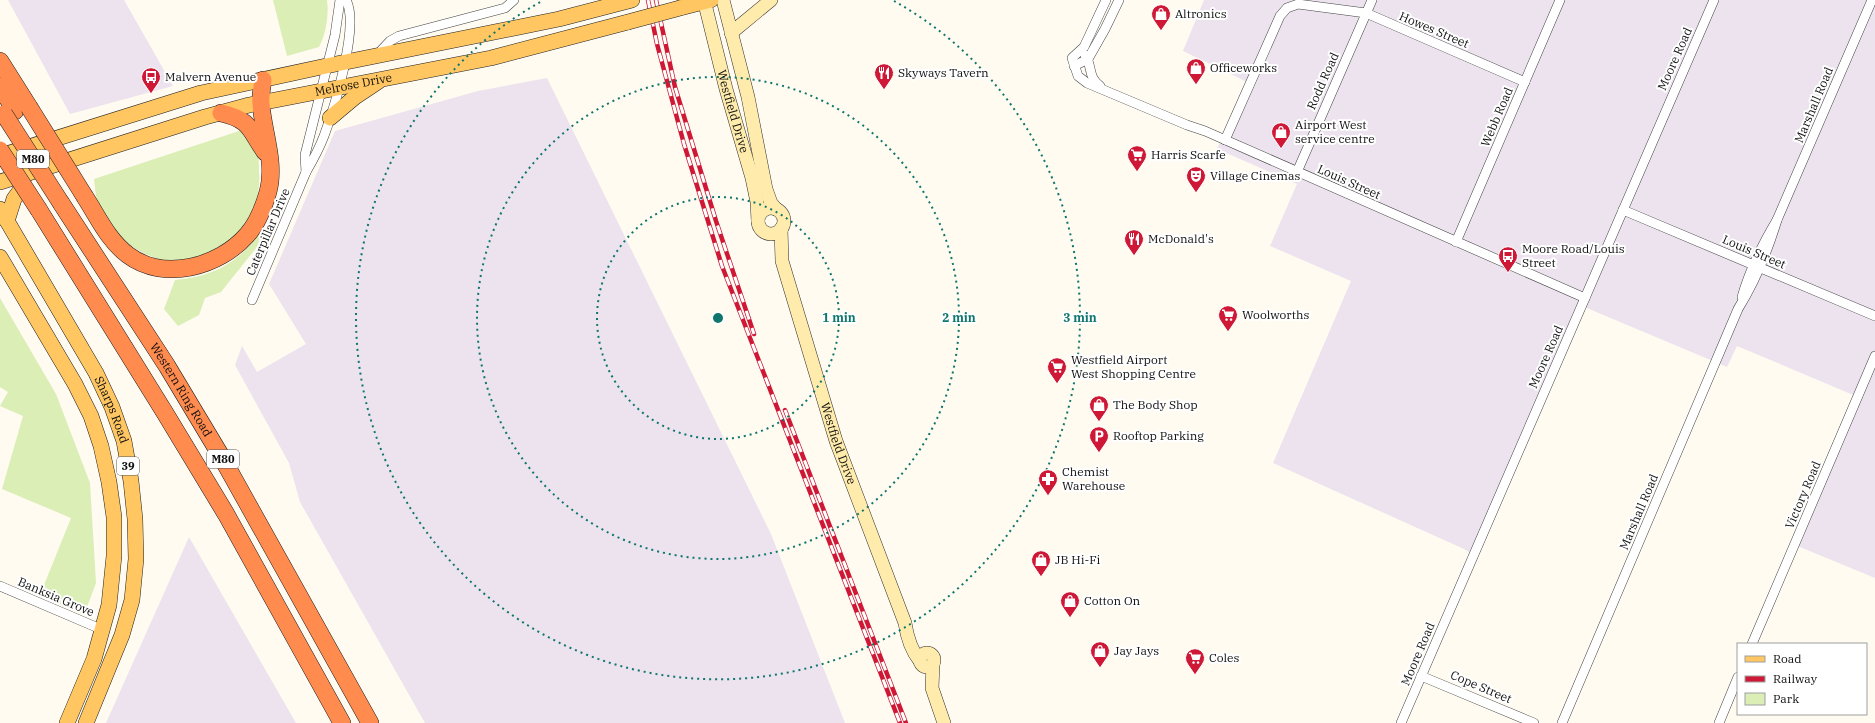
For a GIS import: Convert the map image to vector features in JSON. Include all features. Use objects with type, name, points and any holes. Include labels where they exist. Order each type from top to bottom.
[{"type":"highway","points":[[0,61],[12,110]]},
{"type":"highway","points":[[0,86],[12,110],[72,200],[129,256],[153,266],[179,269],[196,266],[223,255],[237,245],[248,234],[256,221],[269,190],[269,159],[261,103],[263,80]]},
{"type":"highway","name":"Western Ring Road","points":[[12,110],[72,200],[236,483],[370,723]]},
{"type":"highway","points":[[221,112],[235,116],[246,123],[269,159]]},
{"type":"highway","name":"M80","points":[[0,150],[166,413],[222,507],[342,723]]},
{"type":"main road","name":"Westfield Drive","points":[[723,0],[748,97],[766,189],[771,203],[776,209]]},
{"type":"main road","points":[[731,33],[771,0]]},
{"type":"main road","name":"Melrose Drive","points":[[0,156],[186,98],[326,66],[559,19],[628,1]]},
{"type":"main road","name":"Melrose Drive","points":[[0,182],[221,112],[339,86],[491,58],[706,1]]},
{"type":"main road","name":"Westfield Drive","points":[[706,1],[724,82],[752,178],[757,202],[759,225],[772,243],[782,261],[836,441],[905,623],[907,636],[913,651],[926,661],[927,686],[944,723]]},
{"type":"main road","points":[[330,118],[355,97],[383,78]]},
{"type":"main road","points":[[3,215],[22,188],[24,175]]},
{"type":"main road","points":[[767,208],[776,209],[780,212],[783,218],[781,228],[778,232],[770,234],[759,225],[764,210],[767,208]]},
{"type":"main road","name":"Sharps Road","points":[[3,215],[96,373],[112,407],[124,441],[131,481],[136,559],[132,600],[122,635],[86,723]]},
{"type":"main road","name":"Westfield Drive","points":[[781,228],[782,261]]},
{"type":"main road","name":"Sharps Road","points":[[0,257],[76,384],[91,416],[105,458],[114,517],[114,556],[109,605],[94,659],[67,723]]},
{"type":"main road","points":[[105,458],[126,455]]},
{"type":"street","points":[[326,66],[335,35],[340,0]]},
{"type":"street","points":[[345,62],[350,27],[350,7],[346,0]]},
{"type":"street","name":"Melrose Drive","points":[[375,57],[390,41],[399,36],[505,8],[514,0]]},
{"type":"street","points":[[1073,62],[1090,37],[1106,0]]},
{"type":"street","points":[[1073,62],[1088,59],[1102,35],[1119,0]]},
{"type":"street","name":"Rodd Road","points":[[1297,172],[1372,0]]},
{"type":"street","name":"Webb Road","points":[[1456,242],[1560,0]]},
{"type":"street","name":"Moore Road","points":[[1401,723],[1714,0]]},
{"type":"street","name":"Marshall Road","points":[[1562,723],[1738,309],[1757,267],[1768,250],[1777,220],[1872,0]]},
{"type":"street","name":"Howes Street","points":[[1225,140],[1280,16],[1287,8],[1298,4],[1366,13],[1525,82]]},
{"type":"street","points":[[1081,51],[1088,59],[1092,79],[1102,88]]},
{"type":"street","name":"Caterpillar Drive","points":[[252,300],[306,172],[317,153],[330,118],[345,62]]},
{"type":"street","name":"Louis Street","points":[[1073,62],[1080,77],[1093,86],[1102,88],[1225,140],[1585,298]]},
{"type":"street","name":"Caterpillar Drive","points":[[306,172],[305,155],[326,66]]},
{"type":"street","name":"Louis Street","points":[[1623,210],[1875,316]]},
{"type":"street","name":"Victory Road","points":[[1752,643],[1875,356]]},
{"type":"street","name":"Banksia Grove","points":[[0,586],[103,630]]},
{"type":"street","name":"Cope Street","points":[[1422,676],[1535,722]]},
{"type":"street","points":[[1718,723],[1737,680]]},
{"type":"shaded area","points":[[8,0],[124,0],[173,86],[70,114]]},
{"type":"shaded area","points":[[1204,0],[1875,0],[1875,578],[1795,545],[1858,397],[1737,346],[1727,367],[1582,306],[1473,555],[1464,549],[1273,463],[1351,281],[1270,246],[1297,184],[1217,149],[1247,82],[1183,51]]},
{"type":"shaded area","points":[[547,78],[771,534],[845,723],[425,723],[300,502],[289,463],[235,365],[242,346],[257,372],[306,344],[269,284],[335,131],[478,91]]},
{"type":"shaded area","points":[[189,537],[296,723],[106,723]]},
{"type":"green space","points":[[273,0],[327,0],[328,12],[326,24],[319,47],[287,56]]},
{"type":"green space","points":[[245,129],[257,150],[259,162],[259,185],[253,211],[239,233],[230,242],[219,249],[193,260],[186,262],[172,262],[158,259],[131,246],[109,225],[97,200],[94,179]]},
{"type":"green space","points":[[263,228],[257,247],[221,292],[205,298],[199,315],[178,326],[164,309],[175,280],[203,275],[226,265],[245,250]]},
{"type":"green space","points":[[0,298],[56,394],[90,483],[96,583],[84,615],[40,595],[71,518],[2,489],[23,416],[0,406],[8,392],[0,387]]},
{"type":"railway","points":[[648,0],[657,44],[684,144],[722,266],[900,723]]},
{"type":"railway","points":[[656,0],[675,87],[716,221],[754,334]]},
{"type":"railway","points":[[785,410],[906,723]]},
{"type":"place","name":"Altronics","points":[[1161,31]]},
{"type":"place","name":"Officeworks","points":[[1196,85]]},
{"type":"place","name":"Skyways Tavern","points":[[884,90]]},
{"type":"place","name":"Malvern Avenue","points":[[151,94]]},
{"type":"place","name":"Airport West service centre","points":[[1281,149]]},
{"type":"place","name":"Harris Scarfe","points":[[1137,172]]},
{"type":"place","name":"Village Cinemas","points":[[1196,193]]},
{"type":"place","name":"McDonald's","points":[[1134,256]]},
{"type":"place","name":"Moore Road/Louis Street","points":[[1508,273]]},
{"type":"place","name":"Woolworths","points":[[1228,332]]},
{"type":"place","name":"Westfield Airport West Shopping Centre","points":[[1057,384]]},
{"type":"place","name":"The Body Shop","points":[[1099,422]]},
{"type":"place","name":"Rooftop Parking","points":[[1099,453]]},
{"type":"place","name":"Chemist Warehouse","points":[[1048,496]]},
{"type":"place","name":"JB Hi-Fi","points":[[1041,577]]},
{"type":"place","name":"Cotton On","points":[[1070,618]]},
{"type":"place","name":"Jay Jays","points":[[1100,668]]},
{"type":"place","name":"Coles","points":[[1195,675]]}]
